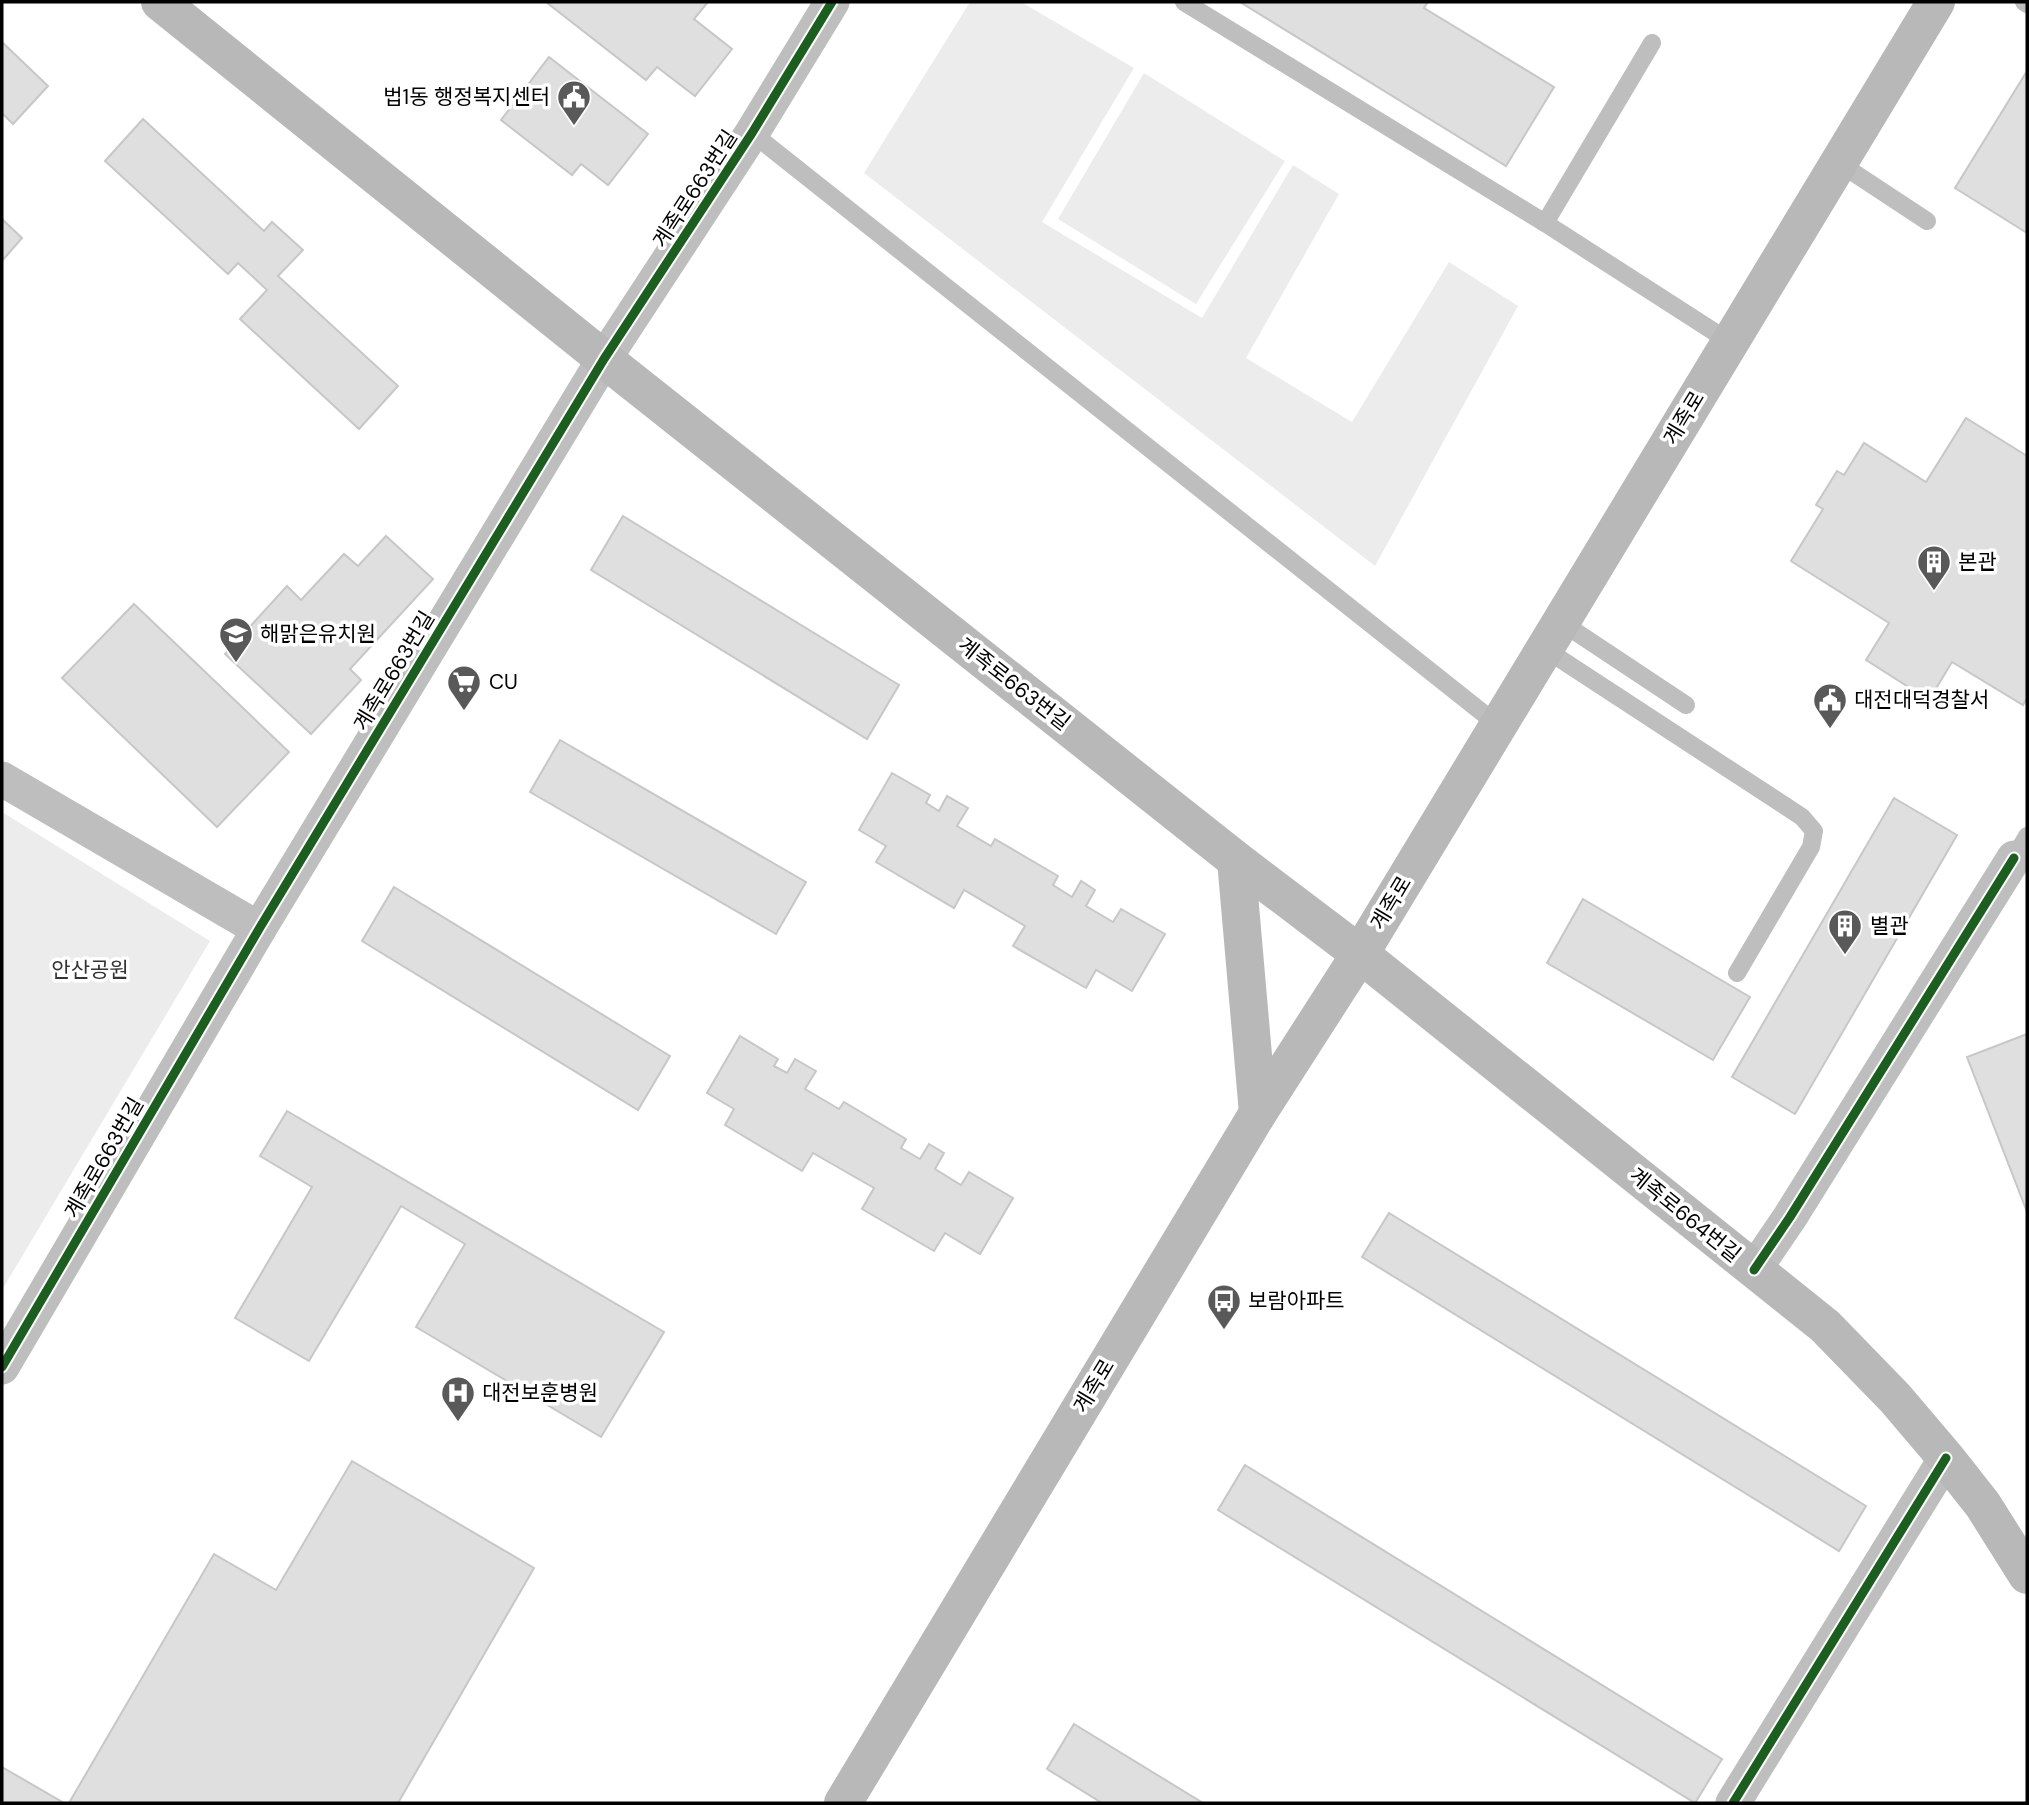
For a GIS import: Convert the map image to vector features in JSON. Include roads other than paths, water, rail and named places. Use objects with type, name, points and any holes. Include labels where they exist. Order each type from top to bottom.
[{"type":"main road","name":"계족로663번길","points":[[160,2],[604,359],[1236,860],[1360,954]]},
{"type":"main road","name":"계족로","points":[[843,1803],[1258,1113],[1360,954],[1936,2]]},
{"type":"main road","points":[[1236,860],[1258,1113]]},
{"type":"main road","name":"계족로664번길","points":[[1360,954],[1825,1326],[1895,1398],[1946,1458],[1983,1505],[2027,1575]]},
{"type":"street","name":"계족로663번길","points":[[2,1367],[259,929],[604,359],[752,133],[832,2]]},
{"type":"street","points":[[2,779],[259,929]]},
{"type":"street","points":[[1754,1270],[1790,1217],[2021,847]]},
{"type":"street","points":[[1733,1803],[1946,1458]]},
{"type":"lane","points":[[1184,2],[1545,223],[1730,342]]},
{"type":"lane","points":[[1545,223],[1652,43]]},
{"type":"lane","points":[[752,133],[1497,725]]},
{"type":"lane","points":[[1839,163],[1927,221]]},
{"type":"lane","points":[[1553,635],[1686,705]]},
{"type":"lane","points":[[1553,635],[1802,817],[1814,831],[1811,848],[1737,974]]},
{"type":"place","name":"법1동 행정복지센터","points":[[574,127]]},
{"type":"place","name":"본관","points":[[1934,592]]},
{"type":"place","name":"해맑은유치원","points":[[236,664]]},
{"type":"place","name":"CU","points":[[464,712]]},
{"type":"place","name":"대전대덕경찰서","points":[[1830,730]]},
{"type":"place","name":"별관","points":[[1845,956]]},
{"type":"place","name":"보람아파트","points":[[1224,1331]]},
{"type":"place","name":"대전보훈병원","points":[[458,1423]]},
{"type":"park label","name":"안산공원","points":[[90,970]]}]
